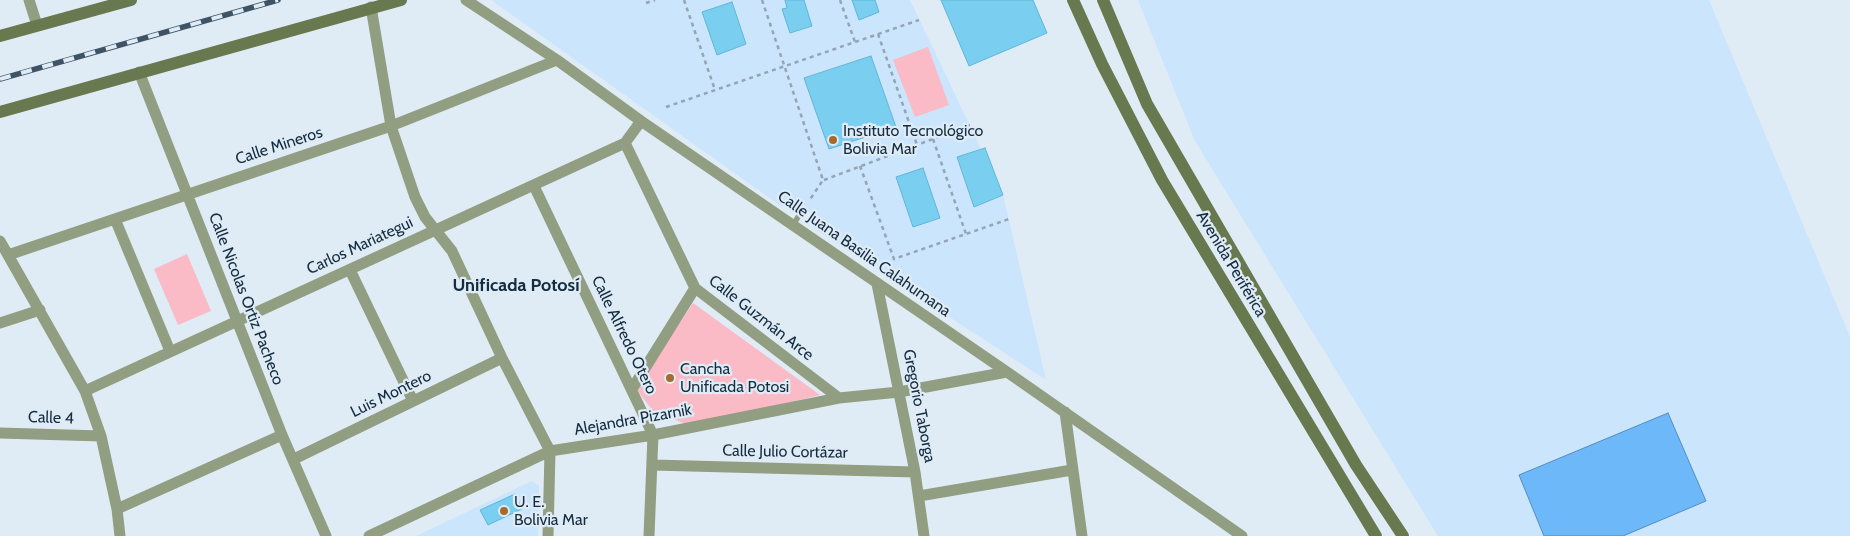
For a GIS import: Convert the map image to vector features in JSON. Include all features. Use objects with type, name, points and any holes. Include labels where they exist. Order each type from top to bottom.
[{"type":"street","points":[[29,0],[37,25]]},
{"type":"street","points":[[0,36],[131,0]]},
{"type":"street","points":[[0,112],[401,0]]},
{"type":"street","name":"Calle Juana Basilia Calahumana","points":[[466,0],[558,60],[641,121],[1242,536]]},
{"type":"street","name":"Avenida Periférica","points":[[1073,0],[1102,64],[1162,180],[1376,536]]},
{"type":"street","name":"Avenida Periférica","points":[[1103,0],[1147,104],[1356,464],[1402,536]]},
{"type":"street","points":[[371,7],[391,126],[415,197],[426,217],[452,251],[502,358],[550,451],[548,536]]},
{"type":"street","name":"Calle Mineros","points":[[8,254],[391,126],[558,60]]},
{"type":"street","name":"Calle Nicolas Ortiz Pacheco","points":[[140,72],[282,435],[326,536]]},
{"type":"street","name":"Carlos Mariategui","points":[[85,391],[624,143],[641,121]]},
{"type":"street","name":"Calle Guzmán Arce","points":[[624,143],[695,288],[840,398]]},
{"type":"street","name":"Calle Alfredo Otero","points":[[534,186],[653,435],[649,536]]},
{"type":"street","points":[[115,219],[170,351]]},
{"type":"street","points":[[0,241],[85,391],[100,436],[117,509],[120,536]]},
{"type":"street","points":[[350,270],[413,401]]},
{"type":"street","name":"Gregorio Taborga","points":[[877,284],[915,472],[924,536]]},
{"type":"street","points":[[632,389],[695,288]]},
{"type":"street","points":[[0,323],[40,310]]},
{"type":"street","name":"Luis Montero","points":[[294,459],[502,358]]},
{"type":"street","name":"Alejandra Pizarnik","points":[[369,536],[550,451],[653,435],[840,398],[899,392],[1007,372]]},
{"type":"street","points":[[1064,412],[1082,536]]},
{"type":"street","name":"Calle 4","points":[[0,433],[100,436]]},
{"type":"street","points":[[117,509],[282,435]]},
{"type":"street","name":"Calle Julio Cortázar","points":[[653,465],[915,472]]},
{"type":"street","points":[[919,496],[1072,470]]},
{"type":"lane","points":[[793,225],[804,209]]},
{"type":"path","points":[[646,3],[655,0]]},
{"type":"path","points":[[684,0],[716,90]]},
{"type":"path","points":[[762,0],[823,180]]},
{"type":"path","points":[[840,0],[855,42]]},
{"type":"path","points":[[666,107],[919,20]]},
{"type":"path","points":[[878,34],[917,145]]},
{"type":"path","points":[[804,209],[823,180],[970,125]]},
{"type":"path","points":[[933,139],[966,234]]},
{"type":"path","points":[[860,166],[894,259],[1009,219]]},
{"type":"shaded area","name":"Instituto Tecnológico Bolivia Mar","points":[[491,0],[910,0],[1003,195],[1046,380],[813,228],[810,213],[796,204],[781,206]]},
{"type":"shaded area","points":[[1138,0],[1709,0],[1850,337],[1850,536],[1438,536],[1195,141]]},
{"type":"shaded area","points":[[928,47],[949,105],[915,117],[893,60]]},
{"type":"shaded area","points":[[187,254],[211,311],[178,325],[154,269]]},
{"type":"shaded area","points":[[693,303],[820,395],[691,426],[673,419],[660,420],[636,389]]},
{"type":"shaded area","name":"U. E. Bolivia Mar","points":[[532,481],[539,486],[538,536],[416,536]]},
{"type":"water","points":[[1668,413],[1706,501],[1623,536],[1544,536],[1519,475]]},
{"type":"building","points":[[785,0],[804,0],[812,26],[790,33],[782,9],[787,8]]},
{"type":"building","points":[[852,0],[875,0],[879,12],[859,20]]},
{"type":"building","points":[[941,0],[1033,0],[1047,33],[969,66]]},
{"type":"building","points":[[732,2],[746,44],[717,55],[702,12]]},
{"type":"building","points":[[871,56],[896,127],[829,149],[804,78]]},
{"type":"building","points":[[985,148],[1003,195],[974,207],[957,157]]},
{"type":"building","points":[[923,168],[940,218],[913,227],[896,177]]},
{"type":"building","points":[[515,494],[522,509],[488,525],[480,510]]},
{"type":"railway","points":[[0,79],[278,0]]},
{"type":"place","name":"Instituto Tecnológico Bolivia Mar","points":[[833,140]]},
{"type":"place","name":"Cancha Unificada Potosi","points":[[670,378]]},
{"type":"place","name":"U. E. Bolivia Mar","points":[[504,511]]},
{"type":"district","name":"Unificada Potosí","points":[[516,286]]}]
